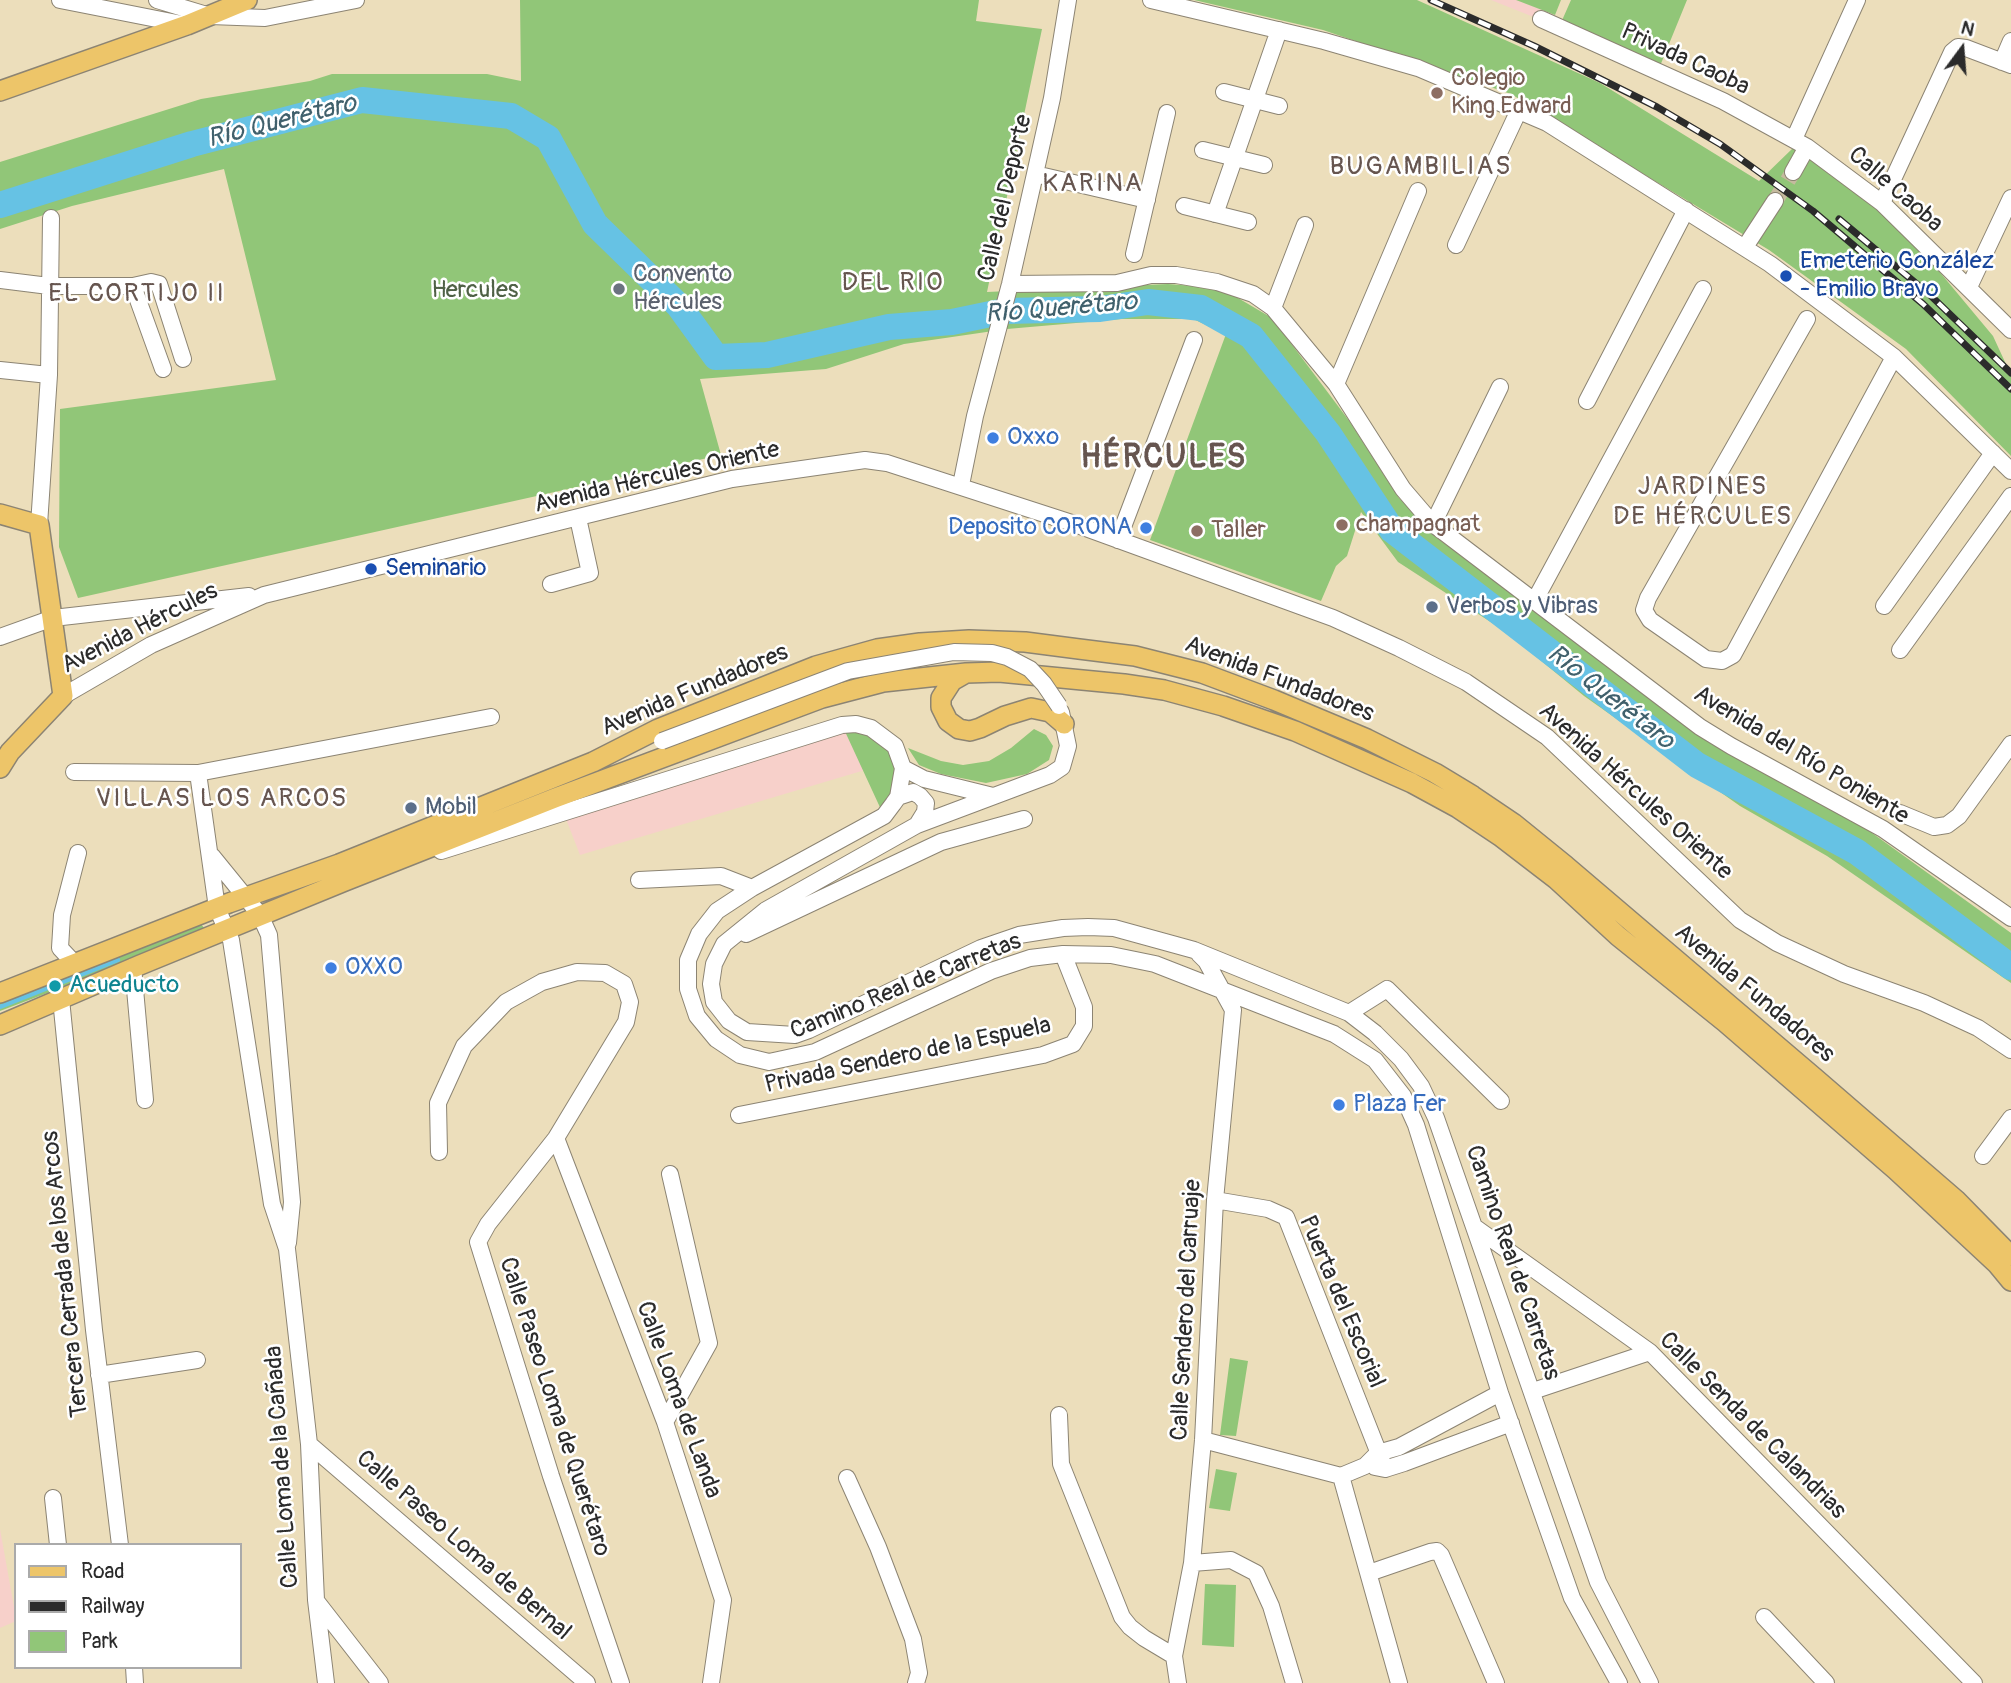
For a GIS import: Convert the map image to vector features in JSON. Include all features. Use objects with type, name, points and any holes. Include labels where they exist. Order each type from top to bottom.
[{"type":"main road","points":[[0,90],[187,25],[247,0]]},
{"type":"main road","points":[[0,514],[39,525],[63,696]]},
{"type":"main road","name":"Avenida Fundadores","points":[[0,993],[339,864],[593,762],[658,729],[816,666],[877,649],[969,640],[1025,642],[1135,656],[1202,673],[1367,739],[1435,772],[1513,823],[1956,1200],[2011,1256]]},
{"type":"main road","name":"Avenida Fundadores","points":[[0,1026],[136,966],[345,881],[568,793],[822,698],[883,682],[966,673],[999,672],[1124,684],[1164,690],[1223,706],[1295,731],[1412,783],[1458,808],[1556,879],[1618,936],[1725,1022],[1933,1203],[1997,1264],[2011,1281]]},
{"type":"main road","points":[[966,673],[952,681],[941,698],[941,707],[948,721],[959,729],[970,731],[1031,708],[1062,715]]},
{"type":"main road","name":"Avenida Hércules","points":[[0,768],[10,752],[63,696]]},
{"type":"main road","points":[[130,942],[136,966]]},
{"type":"street","points":[[60,0],[187,25]]},
{"type":"street","points":[[157,0],[210,16],[265,18],[347,1]]},
{"type":"street","name":"Calle del Deporte","points":[[961,485],[975,416],[1009,288],[1052,98],[1068,0]]},
{"type":"street","points":[[1151,0],[1279,30],[1418,68],[1548,123],[1745,247],[1894,357],[2011,471]]},
{"type":"street","points":[[1793,172],[1801,143],[1857,0]]},
{"type":"street","name":"Privada Caoba","points":[[1541,19],[1723,101],[1801,143]]},
{"type":"street","points":[[1215,214],[1279,30]]},
{"type":"street","points":[[1882,203],[1952,52],[1958,47],[1966,48],[2007,64],[2011,41]]},
{"type":"street","points":[[1224,92],[1279,106]]},
{"type":"street","points":[[1457,245],[1519,110]]},
{"type":"street","points":[[1134,254],[1167,113]]},
{"type":"street","name":"Calle Caoba","points":[[1801,143],[1882,203],[2011,330]]},
{"type":"street","points":[[1203,150],[1264,165]]},
{"type":"street","points":[[1035,174],[1147,200]]},
{"type":"street","points":[[1336,384],[1418,191]]},
{"type":"street","points":[[1969,287],[2011,198]]},
{"type":"street","points":[[1745,247],[1775,201]]},
{"type":"street","points":[[1184,206],[1248,222]]},
{"type":"street","points":[[1587,401],[1686,209]]},
{"type":"street","points":[[39,525],[48,375],[51,218]]},
{"type":"street","points":[[1273,308],[1305,225]]},
{"type":"street","name":"Avenida del Río Poniente","points":[[1009,288],[1117,283],[1151,275],[1176,275],[1217,282],[1253,294],[1273,308],[1336,384],[1403,489],[1433,524],[1700,727],[1883,829],[2011,918]]},
{"type":"street","points":[[0,280],[49,286],[133,286],[151,282],[159,284],[183,359]]},
{"type":"street","points":[[133,286],[163,369]]},
{"type":"street","points":[[1535,600],[1703,289]]},
{"type":"street","points":[[1807,319],[1648,598],[1644,610],[1650,621],[1706,659],[1722,661],[1733,655],[1894,357]]},
{"type":"street","points":[[1118,540],[1194,340]]},
{"type":"street","points":[[0,370],[48,375]]},
{"type":"street","points":[[1433,524],[1500,387]]},
{"type":"street","points":[[1884,606],[1993,453]]},
{"type":"street","name":"Avenida Hércules Oriente","points":[[291,589],[732,479],[865,460],[887,463],[961,485],[1333,618],[1466,682],[1547,737],[1740,920],[1777,943],[1843,974],[1924,1003],[1978,1028],[2011,1050]]},
{"type":"street","points":[[1900,650],[2011,496]]},
{"type":"street","points":[[551,584],[590,573],[578,518]]},
{"type":"street","name":"Avenida Hércules","points":[[63,696],[151,645],[264,595],[291,589]]},
{"type":"street","points":[[0,637],[53,618],[264,595]]},
{"type":"street","points":[[593,762],[662,741],[848,671],[954,652],[992,653],[1007,657],[1030,669],[1044,684],[1062,715],[1068,746],[1062,766],[1050,775],[917,825],[766,910],[724,944]]},
{"type":"street","points":[[74,772],[198,773],[491,718]]},
{"type":"street","points":[[345,881],[842,725],[856,724],[871,728],[894,745],[902,768],[898,797],[912,792],[926,803],[925,811],[917,825]]},
{"type":"street","points":[[1900,813],[1934,827],[1947,825],[1959,816],[2011,744]]},
{"type":"street","points":[[902,768],[924,779],[994,796]]},
{"type":"street","points":[[198,773],[212,856],[231,903]]},
{"type":"street","name":"Camino Real de Carretas","points":[[898,797],[884,816],[752,888],[717,911],[699,934],[688,960],[688,989],[697,1016],[716,1039],[740,1055],[769,1062],[815,1052],[991,971],[1030,958],[1063,954],[1111,955],[1155,964],[1221,988],[1334,1034],[1375,1060],[1403,1096],[1416,1125],[1500,1393],[1572,1598],[1619,1683]]},
{"type":"street","points":[[724,944],[940,842],[1024,819]]},
{"type":"street","points":[[75,964],[60,948],[62,915],[78,853]]},
{"type":"street","points":[[212,856],[231,903]]},
{"type":"street","points":[[639,880],[721,876],[752,888]]},
{"type":"street","name":"Calle Loma de la Cañada","points":[[287,1248],[292,1202],[269,935],[260,915],[231,903],[226,930],[231,940],[272,1204],[287,1248],[309,1444],[316,1600],[326,1683]]},
{"type":"street","name":"Camino Real de Carretas","points":[[724,944],[714,964],[711,984],[714,1002],[729,1021],[747,1031],[795,1035],[982,948],[1019,935],[1063,928],[1114,928],[1194,950],[1247,971],[1349,1013],[1376,1034],[1401,1059],[1420,1086],[1436,1118],[1598,1582],[1650,1683]]},
{"type":"street","name":"Calle Sendero del Carruaje","points":[[1178,1683],[1174,1656],[1192,1563],[1203,1440],[1215,1200],[1233,1010],[1209,966],[1194,950]]},
{"type":"street","name":"Privada Sendero de la Espuela","points":[[739,1115],[1043,1055],[1073,1044],[1084,1026],[1084,1007],[1063,954]]},
{"type":"street","points":[[136,966],[145,1100]]},
{"type":"street","points":[[1184,975],[1204,975],[1209,966]]},
{"type":"street","points":[[1242,998],[1231,988],[1230,982],[1235,973],[1247,971]]},
{"type":"street","name":"Calle Paseo Loma de Querétaro","points":[[439,1152],[438,1103],[464,1046],[506,1002],[542,982],[577,972],[605,973],[624,985],[630,1002],[626,1022],[556,1138],[488,1224],[478,1242],[551,1476],[621,1683]]},
{"type":"street","points":[[1349,1013],[1387,989],[1501,1101]]},
{"type":"street","name":"Tercera Cerrada de los Arcos","points":[[61,999],[99,1375],[120,1543]]},
{"type":"street","points":[[1983,1156],[2011,1118]]},
{"type":"street","name":"Calle Loma de Landa","points":[[556,1138],[665,1422],[723,1600],[711,1683]]},
{"type":"street","points":[[665,1422],[709,1343],[670,1174]]},
{"type":"street","name":"Puerta del Escorial","points":[[1215,1200],[1268,1209],[1286,1217],[1382,1461]]},
{"type":"street","name":"Calle Senda de Calandrias","points":[[1475,1228],[1650,1352],[1974,1683]]},
{"type":"street","points":[[1533,1391],[1650,1352]]},
{"type":"street","points":[[99,1375],[197,1360]]},
{"type":"street","points":[[1382,1461],[1399,1447],[1500,1393]]},
{"type":"street","points":[[1059,1415],[1061,1464],[1122,1617],[1130,1627],[1174,1656]]},
{"type":"street","points":[[1203,1440],[1341,1476],[1365,1466],[1511,1423]]},
{"type":"street","name":"Calle Paseo Loma de Bernal","points":[[309,1444],[587,1683]]},
{"type":"street","points":[[1341,1476],[1399,1683]]},
{"type":"street","points":[[847,1478],[878,1547],[913,1639],[919,1673],[916,1683]]},
{"type":"street","points":[[53,1498],[58,1543]]},
{"type":"street","points":[[1368,1573],[1437,1551],[1496,1683]]},
{"type":"street","points":[[1192,1563],[1231,1560],[1256,1573],[1271,1606],[1294,1683]]},
{"type":"street","points":[[316,1600],[380,1683]]},
{"type":"street","points":[[1764,1617],[1826,1683]]},
{"type":"shaded area","points":[[1491,0],[1555,0],[1546,22]]},
{"type":"shaded area","points":[[842,725],[865,770],[580,855],[564,814]]},
{"type":"shaded area","points":[[0,1529],[14,1622],[0,1628]]},
{"type":"green space","name":"Hercules","points":[[520,0],[979,0],[976,21],[1042,29],[987,292],[1168,284],[1221,288],[1272,318],[1350,422],[1399,498],[1441,541],[1706,740],[1861,825],[2011,933],[2011,983],[1827,856],[1740,806],[1584,696],[1506,632],[1398,562],[1361,512],[1347,556],[1336,566],[1321,601],[1150,540],[1226,334],[1193,319],[1122,319],[1007,329],[904,344],[826,369],[700,379],[721,455],[78,598],[59,547],[60,409],[276,380],[224,169],[72,206],[0,229],[0,162],[201,99],[310,81],[332,74],[487,74],[521,81]]},
{"type":"green space","points":[[1194,0],[1417,0],[1600,83],[1759,181],[1793,148],[1893,216],[1993,336],[2011,375],[2011,456],[1906,349],[1769,250],[1511,94],[1323,30]]},
{"type":"green space","points":[[1516,0],[1561,0],[1555,15]]},
{"type":"green space","points":[[1571,0],[1687,0],[1660,66],[1560,25]]},
{"type":"green space","points":[[842,725],[871,728],[903,768],[884,816]]},
{"type":"green space","points":[[1034,729],[1046,735],[1053,746],[1049,760],[1027,774],[986,783],[941,774],[919,765],[908,748],[941,761],[963,765],[989,761],[1011,748]]},
{"type":"green space","points":[[197,920],[208,932],[0,1011],[0,996]]},
{"type":"green space","points":[[1230,1358],[1248,1361],[1236,1436],[1220,1435]]},
{"type":"green space","points":[[1216,1469],[1237,1473],[1230,1511],[1209,1508]]},
{"type":"green space","points":[[1205,1584],[1236,1585],[1234,1647],[1202,1645]]},
{"type":"waterway","name":"Río Querétaro","points":[[0,205],[192,144],[362,100],[511,116],[548,138],[595,224],[679,306],[716,357],[767,355],[889,327],[952,322],[1005,311],[1100,309],[1148,302],[1201,308],[1251,336],[1328,433],[1392,530],[1697,765],[1857,852],[2011,967]]},
{"type":"waterway","points":[[0,1007],[118,960]]},
{"type":"tunnel","points":[[1775,201],[1793,172]]},
{"type":"railway","points":[[1431,0],[1534,46],[1657,107],[1720,144],[1813,211],[1923,304],[2011,389]]},
{"type":"railway","points":[[1839,219],[1930,295],[2011,373]]},
{"type":"place","name":"Colegio King Edward","points":[[1437,93]]},
{"type":"place","name":"Emeterio González - Emilio Bravo","points":[[1786,276]]},
{"type":"place","name":"Convento Hércules","points":[[619,289]]},
{"type":"place","name":"Oxxo","points":[[993,438]]},
{"type":"place","name":"champagnat","points":[[1342,525]]},
{"type":"place","name":"Deposito CORONA","points":[[1146,528]]},
{"type":"place","name":"Taller","points":[[1197,531]]},
{"type":"place","name":"Seminario","points":[[371,569]]},
{"type":"place","name":"Verbos y Vibras","points":[[1432,607]]},
{"type":"place","name":"Mobil","points":[[411,808]]},
{"type":"place","name":"OXXO","points":[[331,968]]},
{"type":"place","name":"Acueducto","points":[[55,986]]},
{"type":"place","name":"Plaza Fer","points":[[1339,1105]]},
{"type":"district","name":"BUGAMBILIAS","points":[[1421,167]]},
{"type":"district","name":"KARINA","points":[[1093,184]]},
{"type":"district","name":"DEL RIO","points":[[893,283]]},
{"type":"district","name":"EL CORTIJO II","points":[[137,294]]},
{"type":"district","name":"HÉRCULES","points":[[1164,459]]},
{"type":"district","name":"JARDINES DE HÉRCULES","points":[[1703,502]]},
{"type":"district","name":"VILLAS LOS ARCOS","points":[[222,799]]}]
